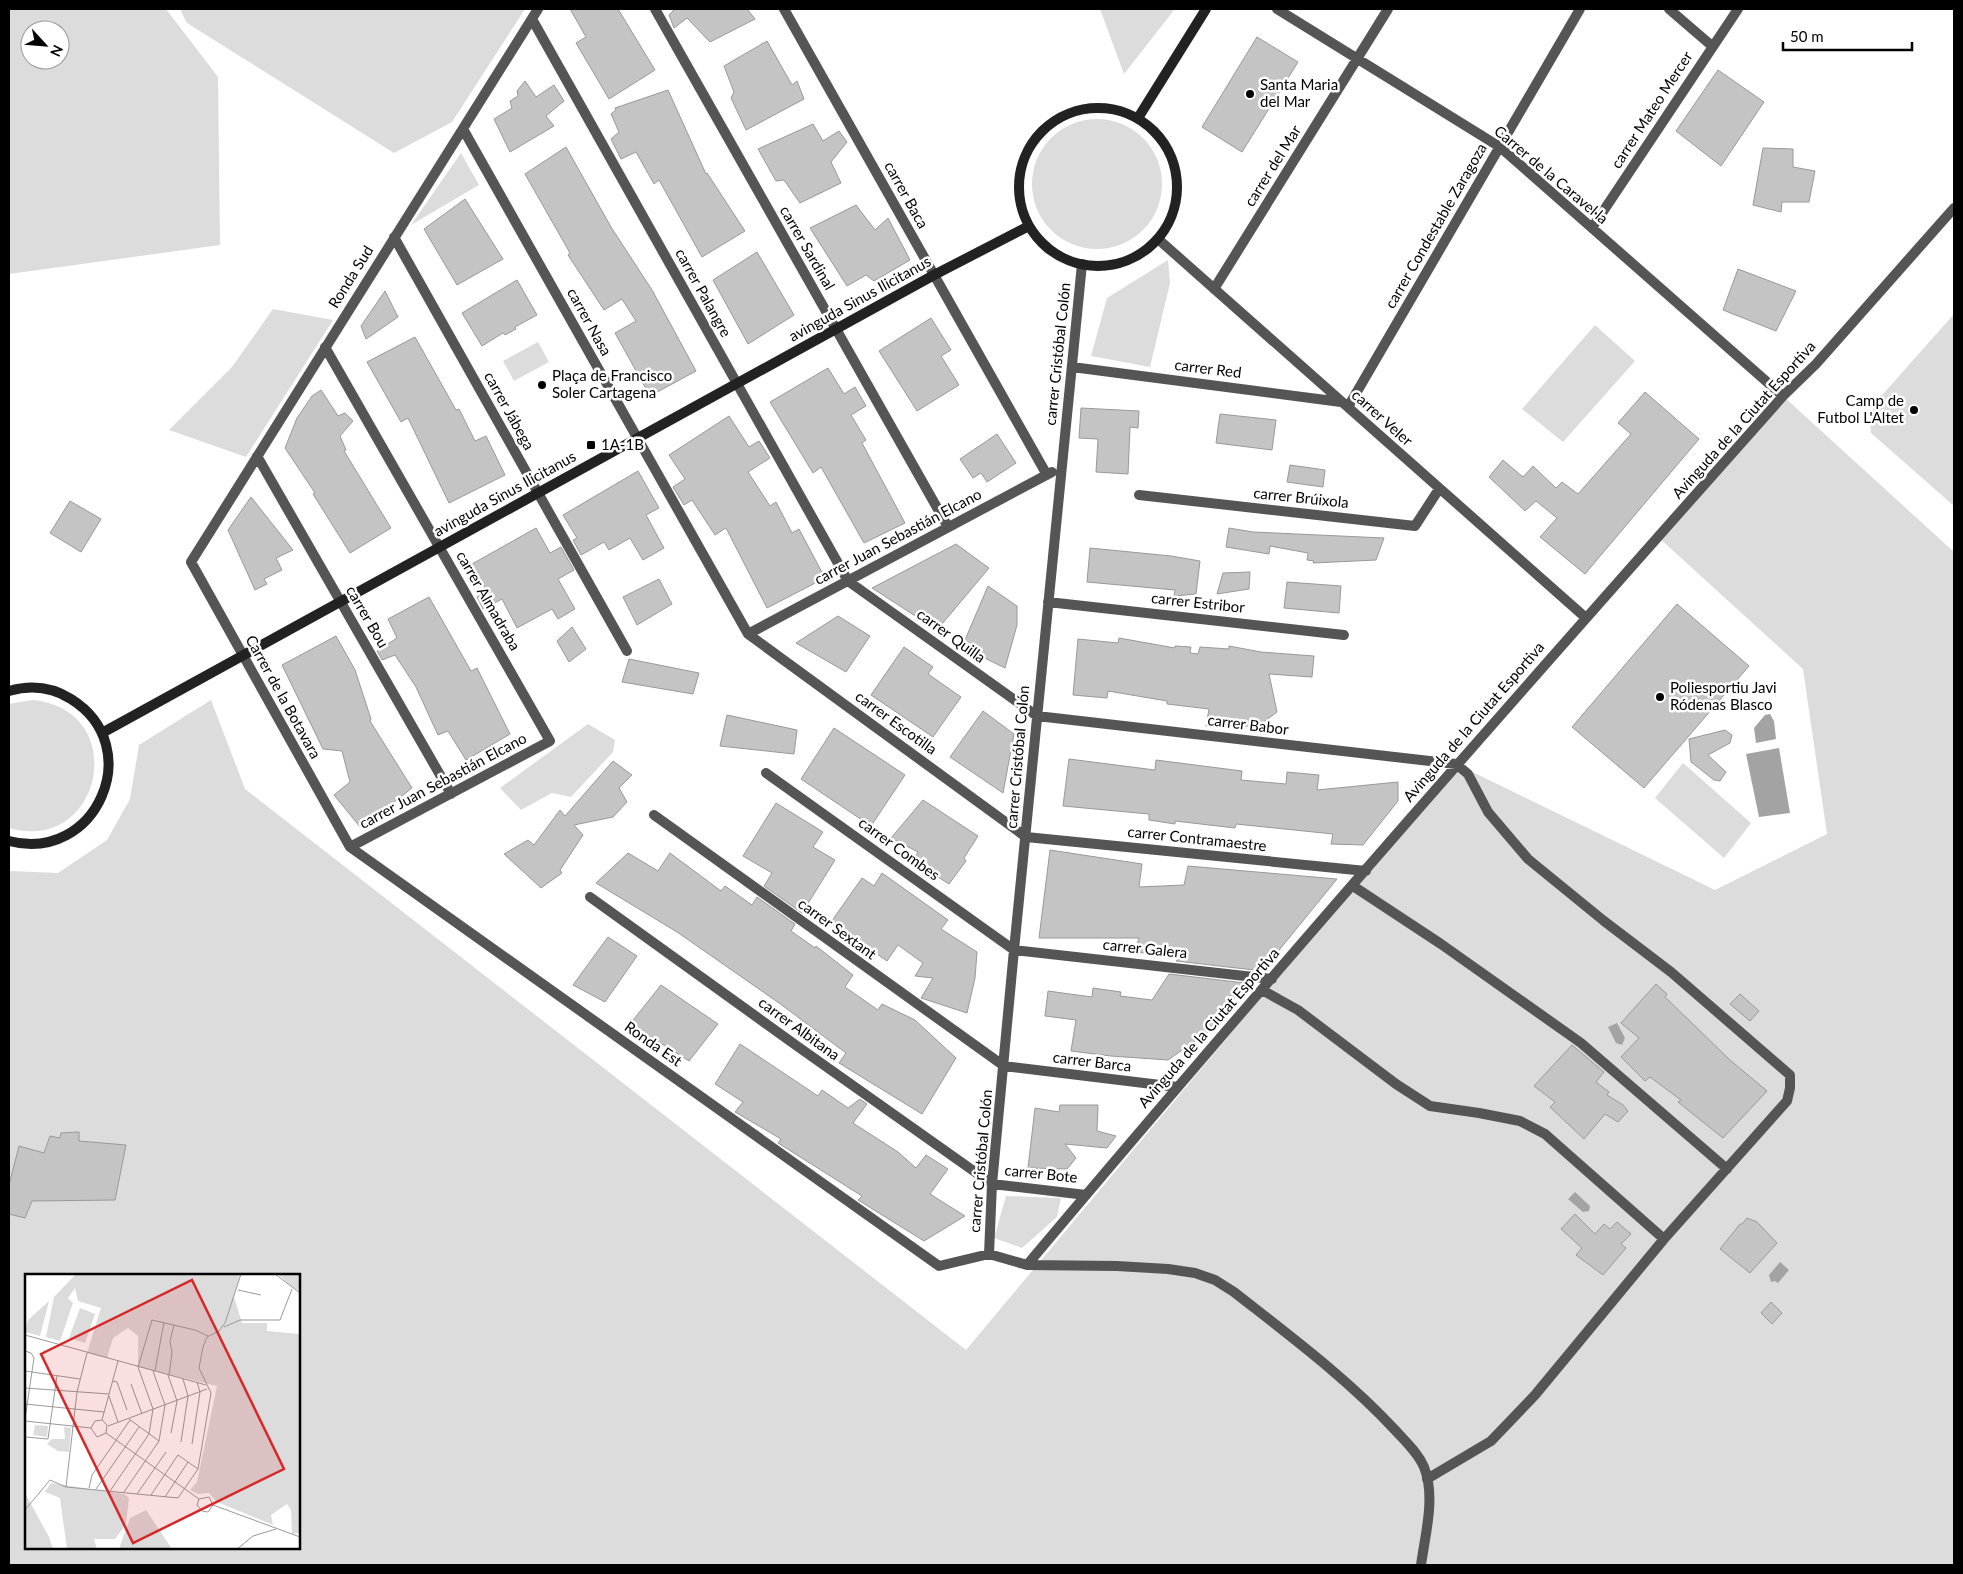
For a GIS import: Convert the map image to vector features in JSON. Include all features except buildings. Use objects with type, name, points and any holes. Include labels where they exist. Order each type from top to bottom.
[{"type":"street","name":"Ronda Sud","points":[[191,562],[538,9]]},
{"type":"street","name":"carrer Sardinal","points":[[655,9],[948,528]]},
{"type":"street","name":"carrer Baca","points":[[784,9],[1048,475]]},
{"type":"street","points":[[1138,118],[1206,9]]},
{"type":"street","name":"Carrer de la Caravel·la","points":[[1276,9],[1500,147],[1783,396]]},
{"type":"street","name":"carrer del Mar","points":[[1214,289],[1388,9]]},
{"type":"street","name":"carrer Condestable Zaragoza","points":[[1344,404],[1500,147],[1580,9]]},
{"type":"street","points":[[1669,9],[1712,46]]},
{"type":"street","name":"carrer Mateo Mercer","points":[[1592,228],[1738,9]]},
{"type":"street","name":"carrer Palangre","points":[[532,19],[848,581]]},
{"type":"street","points":[[1091,108],[1115,109],[1138,118],[1148,125],[1165,144],[1171,155],[1176,173],[1178,192],[1172,217],[1158,239],[1136,256],[1124,262],[1110,265],[1071,262],[1052,251],[1036,235],[1029,226],[1021,203],[1020,179],[1024,161],[1031,145],[1047,126],[1068,114],[1091,108]]},
{"type":"street","name":"carrer Nasa","points":[[463,129],[748,634]]},
{"type":"street","name":"Avinguda de la Ciutat Esportiva","points":[[1026,1265],[1456,764],[1783,396],[1816,364],[1954,208]]},
{"type":"street","name":"avinguda Sinus Ilicitanus","points":[[102,733],[934,275],[1029,226]]},
{"type":"street","name":"carrer Jábega","points":[[394,237],[627,651]]},
{"type":"street","name":"carrer Veler","points":[[1158,239],[1586,618]]},
{"type":"street","name":"carrer Cristóbal Colón","points":[[989,1254],[992,1184],[1082,264]]},
{"type":"street","name":"carrer Almadraba","points":[[325,347],[550,741]]},
{"type":"street","name":"carrer Red","points":[[1072,367],[1344,404]]},
{"type":"street","name":"carrer Bou","points":[[257,456],[451,794]]},
{"type":"street","name":"carrer Juan Sebastián Elcano","points":[[748,634],[1062,467]]},
{"type":"street","name":"carrer Brúixola","points":[[1139,495],[1415,526],[1439,489]]},
{"type":"street","name":"Carrer de la Botavara","points":[[191,562],[350,847]]},
{"type":"street","name":"carrer Quilla","points":[[848,581],[1037,716]]},
{"type":"street","name":"carrer Estribor","points":[[1048,602],[1344,635]]},
{"type":"street","name":"carrer Escotilla","points":[[748,634],[1026,837]]},
{"type":"street","points":[[9,690],[29,687],[42,688],[66,696],[87,711],[102,733],[106,744],[109,768],[104,792],[92,814],[74,831],[52,841],[28,844],[9,841]]},
{"type":"street","name":"carrer Babor","points":[[1037,716],[1456,764]]},
{"type":"street","name":"carrer Juan Sebastián Elcano","points":[[350,847],[550,741]]},
{"type":"street","points":[[1427,1478],[1491,1441],[1535,1395],[1664,1239],[1787,1101],[1790,1088],[1790,1075],[1671,972],[1610,926],[1528,859],[1488,812],[1468,774],[1456,764]]},
{"type":"street","name":"carrer Combes","points":[[766,773],[1014,950]]},
{"type":"street","name":"carrer Sextant","points":[[654,815],[1004,1066]]},
{"type":"street","name":"carrer Contramaestre","points":[[1026,837],[1366,871]]},
{"type":"street","name":"Ronda Est","points":[[350,847],[939,1266],[989,1254]]},
{"type":"street","points":[[1352,886],[1441,944],[1581,1043],[1727,1169]]},
{"type":"street","name":"carrer Albitana","points":[[590,897],[992,1184]]},
{"type":"street","name":"carrer Galera","points":[[1014,950],[1272,979]]},
{"type":"street","points":[[1262,990],[1298,1010],[1396,1084],[1430,1106],[1520,1121],[1545,1134],[1664,1239]]},
{"type":"street","name":"carrer Barca","points":[[1004,1066],[1177,1087]]},
{"type":"street","name":"carrer Bote","points":[[992,1184],[1086,1194]]},
{"type":"street","points":[[989,1254],[1026,1265],[1168,1269],[1195,1273],[1215,1280],[1234,1292],[1306,1349],[1381,1415],[1417,1455],[1424,1466],[1429,1498],[1421,1565]]},
{"type":"shaded area","points":[[9,9],[166,9],[218,77],[220,245],[9,274]]},
{"type":"shaded area","points":[[180,9],[525,9],[452,122],[394,153],[187,23]]},
{"type":"shaded area","points":[[1100,9],[1174,9],[1124,74]]},
{"type":"shaded area","points":[[1097,119],[1110,120],[1122,124],[1143,138],[1157,159],[1161,171],[1161,197],[1157,209],[1143,230],[1122,244],[1110,248],[1097,249],[1084,248],[1072,244],[1051,230],[1037,209],[1033,197],[1032,184],[1033,171],[1037,159],[1051,138],[1072,124],[1084,120]]},
{"type":"shaded area","points":[[461,153],[479,185],[411,225]]},
{"type":"shaded area","points":[[1168,260],[1170,283],[1150,367],[1091,356],[1107,298]]},
{"type":"shaded area","points":[[273,309],[333,320],[246,457],[169,430],[232,367]]},
{"type":"shaded area","name":"Camp de Futbol L'Altet","points":[[1954,314],[1954,506],[1871,433],[1870,417],[1876,402]]},
{"type":"shaded area","points":[[1595,325],[1635,361],[1563,442],[1522,409]]},
{"type":"shaded area","points":[[538,342],[549,362],[514,381],[503,361]]},
{"type":"shaded area","points":[[1783,396],[1954,552],[1954,1565],[9,1565],[9,871],[58,873],[107,840],[130,799],[139,745],[211,700],[245,789],[966,1350],[1456,764],[1715,890],[1827,834],[1803,669],[1658,537]]},
{"type":"shaded area","points":[[33,700],[64,709],[84,728],[93,752],[93,778],[84,802],[66,821],[41,831],[9,828],[9,704]]},
{"type":"shaded area","points":[[1770,714],[1774,721],[1776,739],[1756,743],[1754,728],[1765,715]]},
{"type":"shaded area","points":[[588,724],[615,740],[613,752],[571,797],[552,793],[521,810],[500,788]]},
{"type":"shaded area","points":[[1779,748],[1790,813],[1759,817],[1746,754]]},
{"type":"shaded area","points":[[1683,763],[1751,823],[1724,858],[1655,798]]},
{"type":"shaded area","points":[[1617,1023],[1625,1038],[1622,1045],[1616,1043],[1608,1027]]},
{"type":"shaded area","points":[[1575,1192],[1590,1206],[1589,1211],[1583,1212],[1568,1199]]},
{"type":"shaded area","points":[[1006,1196],[1061,1198],[1057,1217],[1022,1248],[994,1238]]},
{"type":"shaded area","points":[[1780,1262],[1789,1270],[1778,1283],[1775,1281],[1771,1282],[1769,1275]]},
{"type":"place","name":"Santa Maria del Mar","points":[[1250,94]]},
{"type":"place","name":"Plaça de Francisco Soler Cartagena","points":[[542,385]]},
{"type":"place","name":"Camp de Futbol L'Altet","points":[[1914,410]]},
{"type":"place","name":"1A-1B","points":[[591,445]]},
{"type":"place","name":"Poliesportiu Javi Ródenas Blasco","points":[[1660,697]]}]
